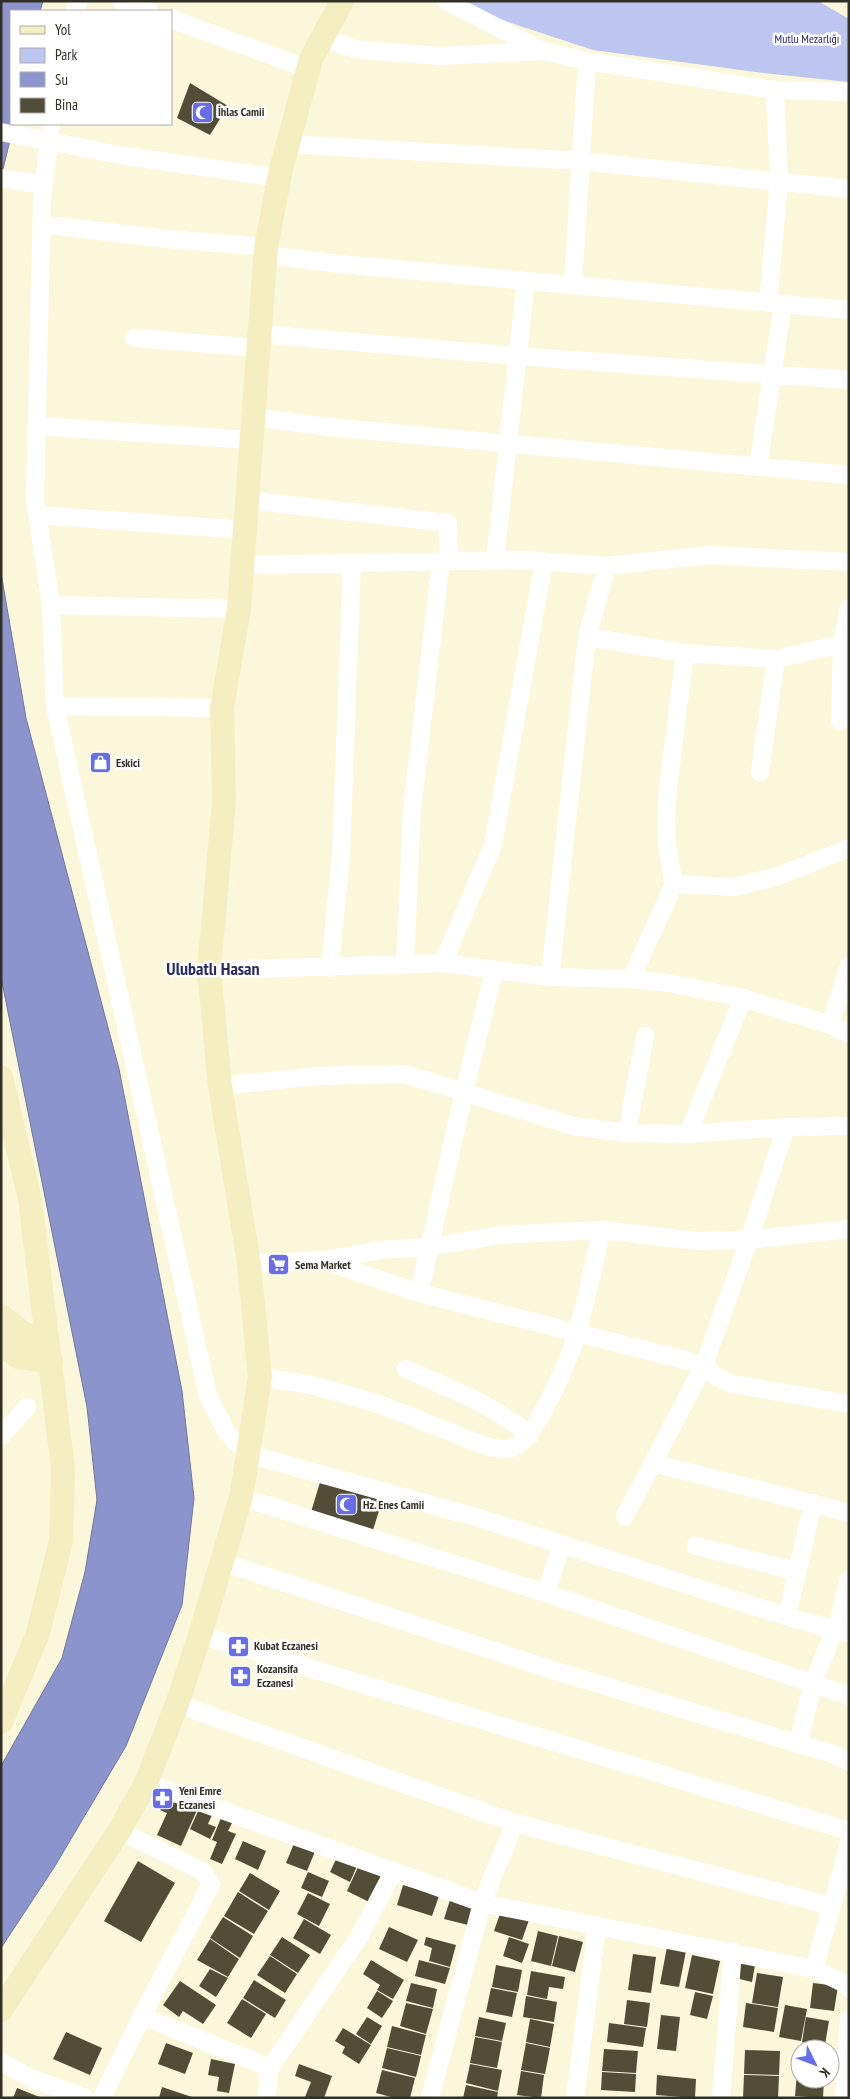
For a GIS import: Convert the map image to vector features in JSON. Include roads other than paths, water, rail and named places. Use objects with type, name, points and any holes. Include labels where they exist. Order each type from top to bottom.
[{"type":"main road","points":[[1,2010],[119,1831],[146,1782],[177,1704],[200,1635],[240,1497],[248,1454],[260,1377],[249,1264],[220,1086],[209,970],[224,802],[222,708],[239,609],[266,251],[280,178],[311,59],[324,38],[342,1]]},
{"type":"main road","points":[[1,1077],[6,1119],[30,1199],[64,1469],[60,1541],[38,1633],[1,1722]]},
{"type":"main road","points":[[1,1316],[25,1335],[47,1336]]},
{"type":"main road","points":[[1,1344],[18,1356],[51,1361]]},
{"type":"street","points":[[122,1],[146,10]]},
{"type":"street","points":[[446,1],[543,51],[587,61],[775,90],[849,92]]},
{"type":"street","points":[[172,19],[309,69]]},
{"type":"street","points":[[324,38],[359,50],[442,56],[543,51]]},
{"type":"street","points":[[573,285],[587,61]]},
{"type":"street","points":[[758,466],[773,375],[779,182],[775,90]]},
{"type":"street","points":[[1,132],[50,132],[125,156],[280,178]]},
{"type":"street","points":[[50,132],[41,224],[34,500],[50,605],[55,706],[208,1396],[227,1434],[248,1454],[479,1518],[787,1616],[842,1631]]},
{"type":"street","points":[[288,144],[581,161],[849,189]]},
{"type":"street","points":[[1,178],[44,185]]},
{"type":"street","points":[[41,224],[266,251],[350,265],[849,310]]},
{"type":"street","points":[[494,560],[526,281]]},
{"type":"street","points":[[134,338],[259,341],[518,356],[849,380]]},
{"type":"street","points":[[36,426],[252,429],[329,427],[849,475]]},
{"type":"street","points":[[247,500],[448,523],[445,561],[412,810],[405,965]]},
{"type":"street","points":[[37,515],[245,530]]},
{"type":"street","points":[[242,565],[494,560],[544,561],[607,566],[709,555],[849,562]]},
{"type":"street","points":[[443,963],[493,845],[544,561]]},
{"type":"street","points":[[330,968],[341,856],[352,563]]},
{"type":"street","points":[[550,977],[587,637],[607,566]]},
{"type":"street","points":[[50,605],[239,609]]},
{"type":"street","points":[[840,721],[849,608]]},
{"type":"street","points":[[587,637],[685,653],[776,658],[845,642]]},
{"type":"street","points":[[631,980],[674,884],[667,844],[668,788],[685,653]]},
{"type":"street","points":[[760,772],[776,658]]},
{"type":"street","points":[[55,706],[222,708]]},
{"type":"street","points":[[674,884],[735,887],[778,876],[849,848]]},
{"type":"street","points":[[209,970],[330,968],[443,963],[550,977],[669,983],[743,998],[830,1025],[849,1034]]},
{"type":"street","points":[[830,1025],[849,966]]},
{"type":"street","points":[[419,1293],[464,1092],[494,971]]},
{"type":"street","points":[[688,1134],[743,998]]},
{"type":"street","points":[[627,1133],[645,1036]]},
{"type":"street","points":[[220,1086],[317,1076],[405,1074],[573,1126],[627,1133],[688,1134],[786,1126],[849,1126]]},
{"type":"street","points":[[625,1516],[704,1365],[749,1240],[786,1126]]},
{"type":"street","points":[[249,1264],[322,1260],[380,1250],[430,1247],[500,1235],[602,1230],[696,1241],[749,1240],[849,1229]]},
{"type":"street","points":[[260,1377],[312,1385],[379,1404],[488,1447],[503,1449],[517,1446],[530,1435],[547,1406],[577,1333],[602,1230]]},
{"type":"street","points":[[322,1260],[419,1293],[704,1365],[716,1377],[732,1384],[849,1404]]},
{"type":"street","points":[[406,1369],[480,1402],[509,1419],[530,1435]]},
{"type":"street","points":[[1,1436],[27,1407]]},
{"type":"street","points":[[653,1463],[849,1513]]},
{"type":"street","points":[[240,1497],[546,1593],[849,1696]]},
{"type":"street","points":[[787,1616],[813,1503]]},
{"type":"street","points":[[546,1593],[562,1544]]},
{"type":"street","points":[[696,1546],[796,1572]]},
{"type":"street","points":[[222,1562],[562,1672],[798,1744],[849,1762]]},
{"type":"street","points":[[798,1744],[813,1684],[842,1631],[849,1580]]},
{"type":"street","points":[[200,1635],[849,1831]]},
{"type":"street","points":[[177,1704],[405,1786],[515,1822],[831,1906]]},
{"type":"street","points":[[146,1782],[482,1903],[733,1951],[814,1969],[847,1985],[849,1989]]},
{"type":"street","points":[[430,2098],[482,1903],[515,1822]]},
{"type":"street","points":[[102,2098],[210,1884],[202,1871],[119,1831]]},
{"type":"street","points":[[814,1969],[849,1845]]},
{"type":"street","points":[[266,2098],[270,2068],[360,1936],[393,1872]]},
{"type":"street","points":[[575,2098],[597,1926]]},
{"type":"street","points":[[721,2098],[733,1951]]},
{"type":"street","points":[[142,2016],[270,2068]]},
{"type":"street","points":[[844,2098],[849,2020]]},
{"type":"street","points":[[1,2062],[33,2079],[85,2098]]},
{"type":"water","points":[[1,1],[43,1],[40,10],[10,10],[10,125],[14,125],[1,177]]},
{"type":"water","points":[[1,573],[26,718],[119,1069],[182,1391],[194,1498],[182,1605],[126,1746],[55,1866],[1,1948],[1,1766],[62,1658],[85,1572],[97,1500],[87,1407],[1,977]]},
{"type":"place","name":"İhlas Camii","points":[[202,112]]},
{"type":"place","name":"Eskici","points":[[100,763]]},
{"type":"place","name":"Sema Market","points":[[279,1265]]},
{"type":"place","name":"Hz. Enes Camii","points":[[347,1505]]},
{"type":"place","name":"Kubat Eczanesi","points":[[238,1646]]},
{"type":"place","name":"Kozansifa Eczanesi","points":[[241,1676]]},
{"type":"place","name":"Yeni Emre Eczanesi","points":[[163,1798]]},
{"type":"district","name":"Ulubatlı Hasan","points":[[213,969]]},
{"type":"park label","name":"Mutlu Mezarlığı","points":[[807,39]]}]
